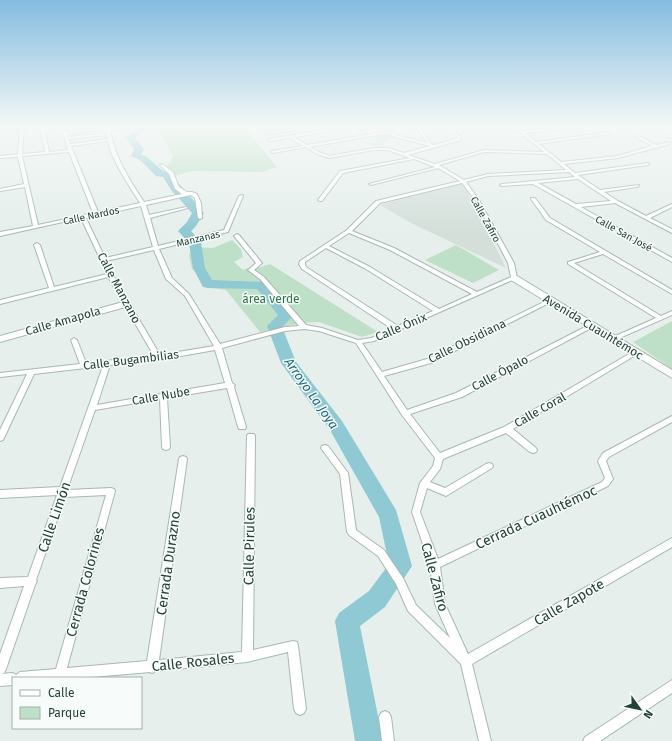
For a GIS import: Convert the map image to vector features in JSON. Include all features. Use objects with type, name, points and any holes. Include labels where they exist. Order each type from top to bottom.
[{"type":"main road","name":"Avenida Cuauhtémoc","points":[[514,278],[672,375]]},
{"type":"street","points":[[21,161],[36,226]]},
{"type":"street","points":[[74,161],[96,214]]},
{"type":"street","points":[[118,161],[123,172],[143,204],[156,248],[169,279],[187,295],[218,347],[231,385],[242,427]]},
{"type":"street","points":[[320,200],[342,172],[403,161]]},
{"type":"street","name":"Calle Zafiro","points":[[423,161],[437,166],[462,180],[477,200],[510,263],[514,278]]},
{"type":"street","points":[[372,184],[454,161]]},
{"type":"street","points":[[557,161],[579,178],[616,202],[672,231]]},
{"type":"street","points":[[560,163],[583,161]]},
{"type":"street","points":[[574,174],[647,164]]},
{"type":"street","points":[[162,165],[171,173],[178,188],[184,194],[196,194],[198,197],[200,218]]},
{"type":"street","points":[[397,329],[304,268],[302,264],[303,261],[349,231],[378,202],[462,180],[488,175],[570,171]]},
{"type":"street","points":[[502,185],[579,178]]},
{"type":"street","name":"Calle San José","points":[[533,182],[672,260]]},
{"type":"street","points":[[0,190],[26,185]]},
{"type":"street","points":[[600,191],[637,186]]},
{"type":"street","name":"Calle Nardos","points":[[0,234],[184,194]]},
{"type":"street","name":"Manzanas","points":[[156,248],[226,231],[241,196]]},
{"type":"street","points":[[532,199],[548,219],[672,292]]},
{"type":"street","name":"Calle San José","points":[[576,206],[616,202]]},
{"type":"street","points":[[646,218],[672,204]]},
{"type":"street","points":[[147,217],[186,208]]},
{"type":"street","name":"Calle Manzano","points":[[83,216],[110,275],[158,358]]},
{"type":"street","points":[[349,231],[392,249],[476,294]]},
{"type":"street","points":[[237,236],[260,263],[251,270],[262,278],[304,327],[320,329],[358,342],[405,413],[439,457]]},
{"type":"street","points":[[37,245],[52,290]]},
{"type":"street","points":[[325,246],[368,268],[438,311]]},
{"type":"street","points":[[104,260],[156,248]]},
{"type":"street","points":[[604,252],[570,263],[660,318]]},
{"type":"street","points":[[0,302],[110,275]]},
{"type":"street","name":"Calle Ónix","points":[[358,342],[372,340],[514,278]]},
{"type":"street","name":"Calle Obsidiana","points":[[381,375],[429,361],[550,301]]},
{"type":"street","name":"Calle Amapola","points":[[0,339],[126,304]]},
{"type":"street","points":[[613,339],[672,313]]},
{"type":"street","name":"Calle Ópalo","points":[[405,413],[459,394],[591,326]]},
{"type":"street","name":"Calle Bugambilias","points":[[0,374],[107,365],[158,358],[218,347],[285,329],[304,327]]},
{"type":"street","points":[[74,340],[84,366]]},
{"type":"street","name":"Calle Coral","points":[[439,457],[507,429],[636,353]]},
{"type":"street","name":"Calle Limón","points":[[0,669],[107,365]]},
{"type":"street","points":[[0,438],[32,371]]},
{"type":"street","name":"Calle Nube","points":[[92,408],[163,395],[231,385]]},
{"type":"street","points":[[163,395],[166,447]]},
{"type":"street","name":"Cerrada Cuauhtémoc","points":[[434,565],[605,484],[609,479],[602,461],[606,456],[672,419]]},
{"type":"street","points":[[507,429],[533,450]]},
{"type":"street","name":"Calle Pirules","points":[[247,657],[251,436]]},
{"type":"street","points":[[324,448],[344,473],[352,532],[381,553],[400,581],[412,608],[466,661]]},
{"type":"street","name":"Calle Zafiro","points":[[439,457],[437,467],[424,483],[416,512],[434,565],[440,604],[466,661],[485,741]]},
{"type":"street","name":"Cerrada Durazno","points":[[152,667],[184,459]]},
{"type":"street","points":[[424,483],[446,492],[489,466]]},
{"type":"street","name":"Cerrada Colorines","points":[[60,674],[110,491],[62,492]]},
{"type":"street","points":[[0,494],[62,492]]},
{"type":"street","name":"Calle Zapote","points":[[466,661],[672,542]]},
{"type":"street","points":[[0,583],[32,581]]},
{"type":"street","name":"Calle Rosales","points":[[30,677],[152,667],[247,657],[293,646],[300,709]]},
{"type":"street","points":[[0,680],[12,679]]},
{"type":"street","points":[[589,741],[672,686]]},
{"type":"street","points":[[385,717],[388,741]]},
{"type":"shaded area","points":[[462,182],[506,268],[411,223],[380,205]]},
{"type":"green space","points":[[170,161],[272,161],[277,167],[261,172],[192,171],[168,178],[163,174]]},
{"type":"green space","name":"área verde","points":[[232,240],[241,249],[243,257],[234,262],[243,270],[256,265],[258,268],[270,264],[378,332],[362,337],[319,322],[302,323],[260,332],[226,290],[212,288],[192,269],[189,255],[193,247],[213,248]]},
{"type":"green space","points":[[456,245],[499,270],[473,283],[425,260]]},
{"type":"green space","points":[[672,321],[672,369],[633,342]]},
{"type":"waterway","name":"Arroyo La Joya","points":[[146,161],[160,174],[166,174],[176,189],[188,200],[198,213],[192,224],[184,231],[195,242],[199,268],[208,284],[261,285],[286,316],[274,326],[289,363],[336,426],[389,516],[401,566],[377,599],[347,621],[369,741]]}]
